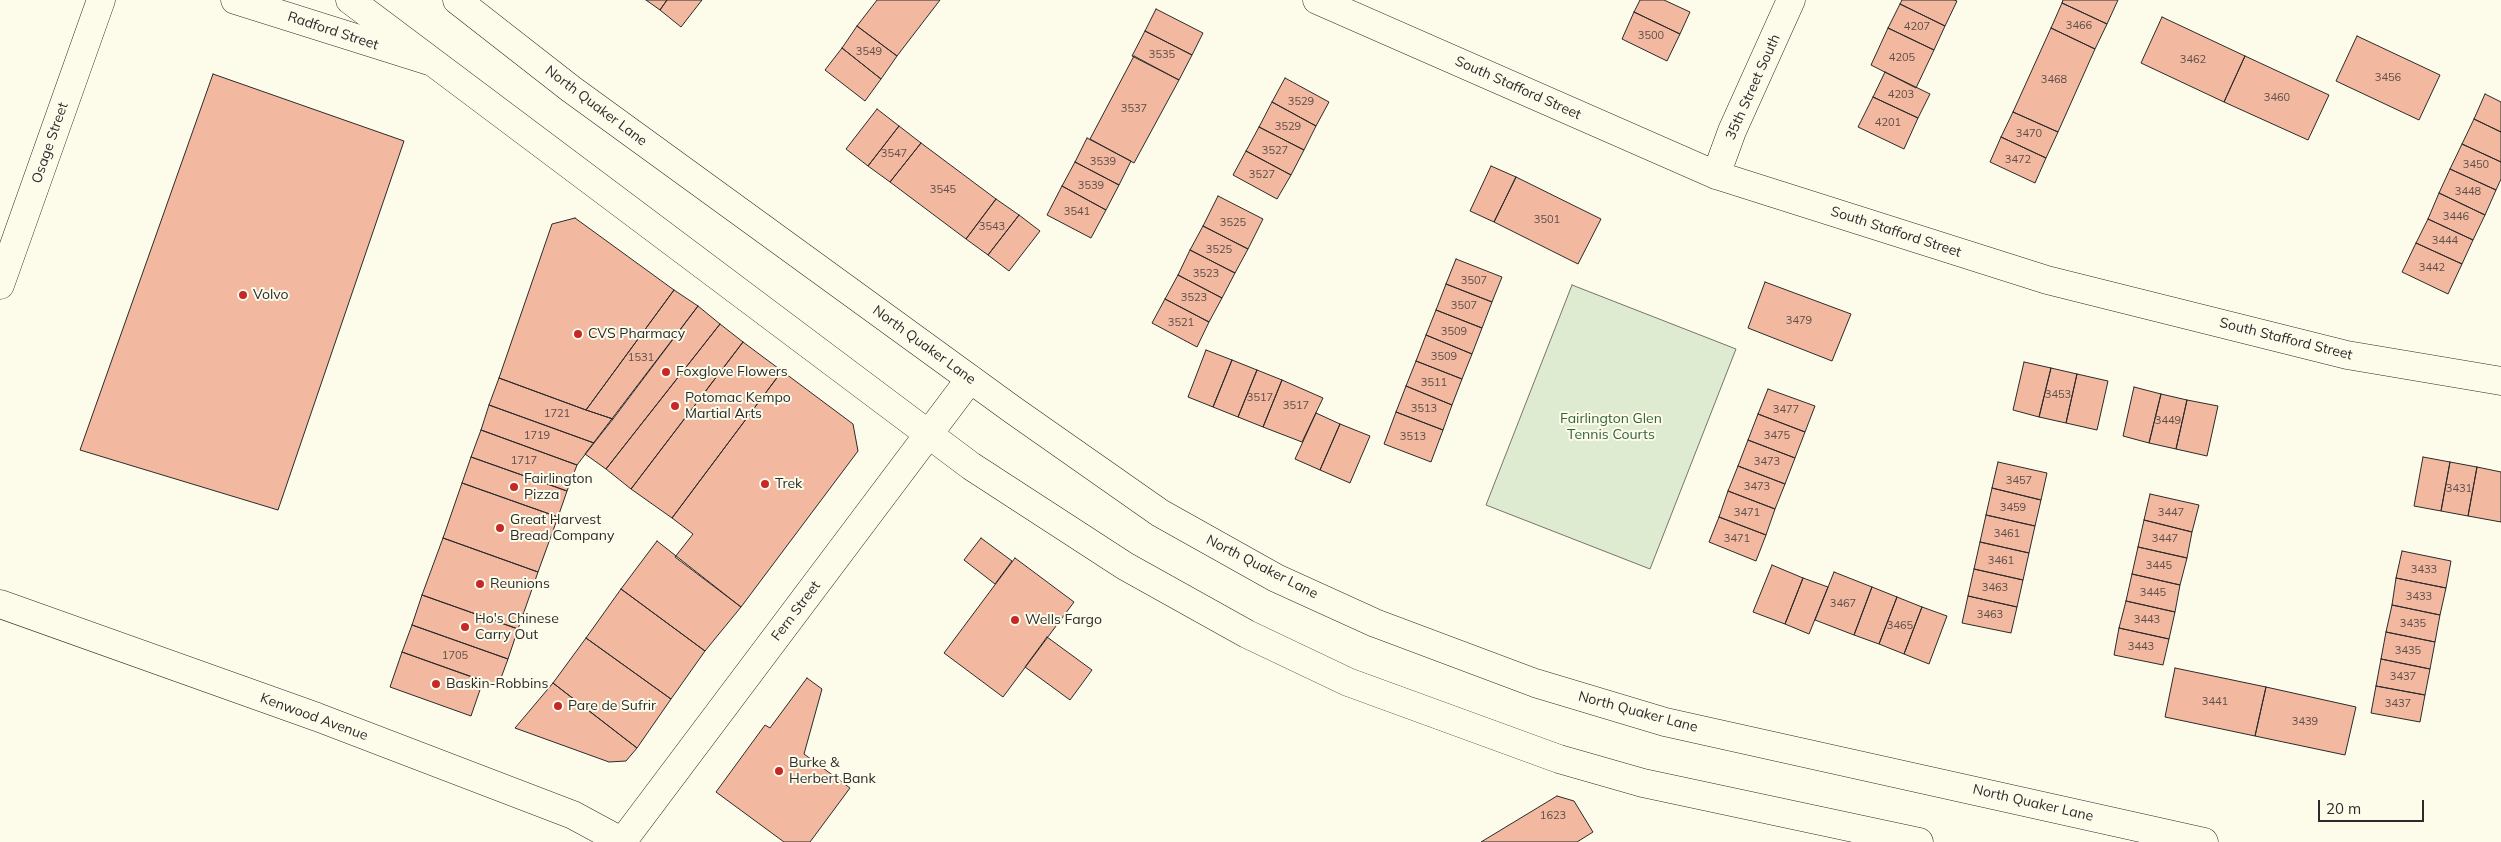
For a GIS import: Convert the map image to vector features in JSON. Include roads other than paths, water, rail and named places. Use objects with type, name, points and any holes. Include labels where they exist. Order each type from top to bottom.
[{"type":"main road","name":"Osage Street","points":[[0,285],[101,0]]},
{"type":"main road","name":"Radford Street","points":[[235,0],[432,62]]},
{"type":"main road","points":[[350,0],[971,466],[1125,566],[1247,634],[1348,682],[1559,759],[1643,783],[1919,842]]},
{"type":"main road","name":"North Quaker Lane","points":[[458,0],[571,89],[970,379],[1160,513],[1276,578],[1375,623],[1535,683],[1665,722],[2158,837],[2204,842]]},
{"type":"main road","name":"South Stafford Street","points":[[1317,0],[1716,175],[2047,280],[2347,355],[2501,382]]},
{"type":"main road","name":"35th Street South","points":[[1716,175],[1732,131],[1791,0]]},
{"type":"main road","name":"Fern Street","points":[[622,842],[970,379]]},
{"type":"main road","name":"Kenwood Avenue","points":[[0,604],[326,720],[573,815],[622,842]]},
{"type":"place","name":"Volvo","points":[[243,295]]},
{"type":"place","name":"CVS Pharmacy","points":[[578,334]]},
{"type":"place","name":"Foxglove Flowers","points":[[666,372]]},
{"type":"place","name":"Potomac Kempo Martial Arts","points":[[675,406]]},
{"type":"place","name":"Trek","points":[[765,484]]},
{"type":"place","name":"Fairlington Pizza","points":[[514,487]]},
{"type":"place","name":"Great Harvest Bread Company","points":[[500,528]]},
{"type":"place","name":"Reunions","points":[[480,584]]},
{"type":"place","name":"Wells Fargo","points":[[1015,620]]},
{"type":"place","name":"Ho's Chinese Carry Out","points":[[465,627]]},
{"type":"place","name":"Baskin-Robbins","points":[[436,684]]},
{"type":"place","name":"Pare de Sufrir","points":[[558,706]]},
{"type":"place","name":"Burke & Herbert Bank","points":[[779,771]]},
{"type":"park label","name":"Fairlington Glen Tennis Courts","points":[[1611,428]]}]
